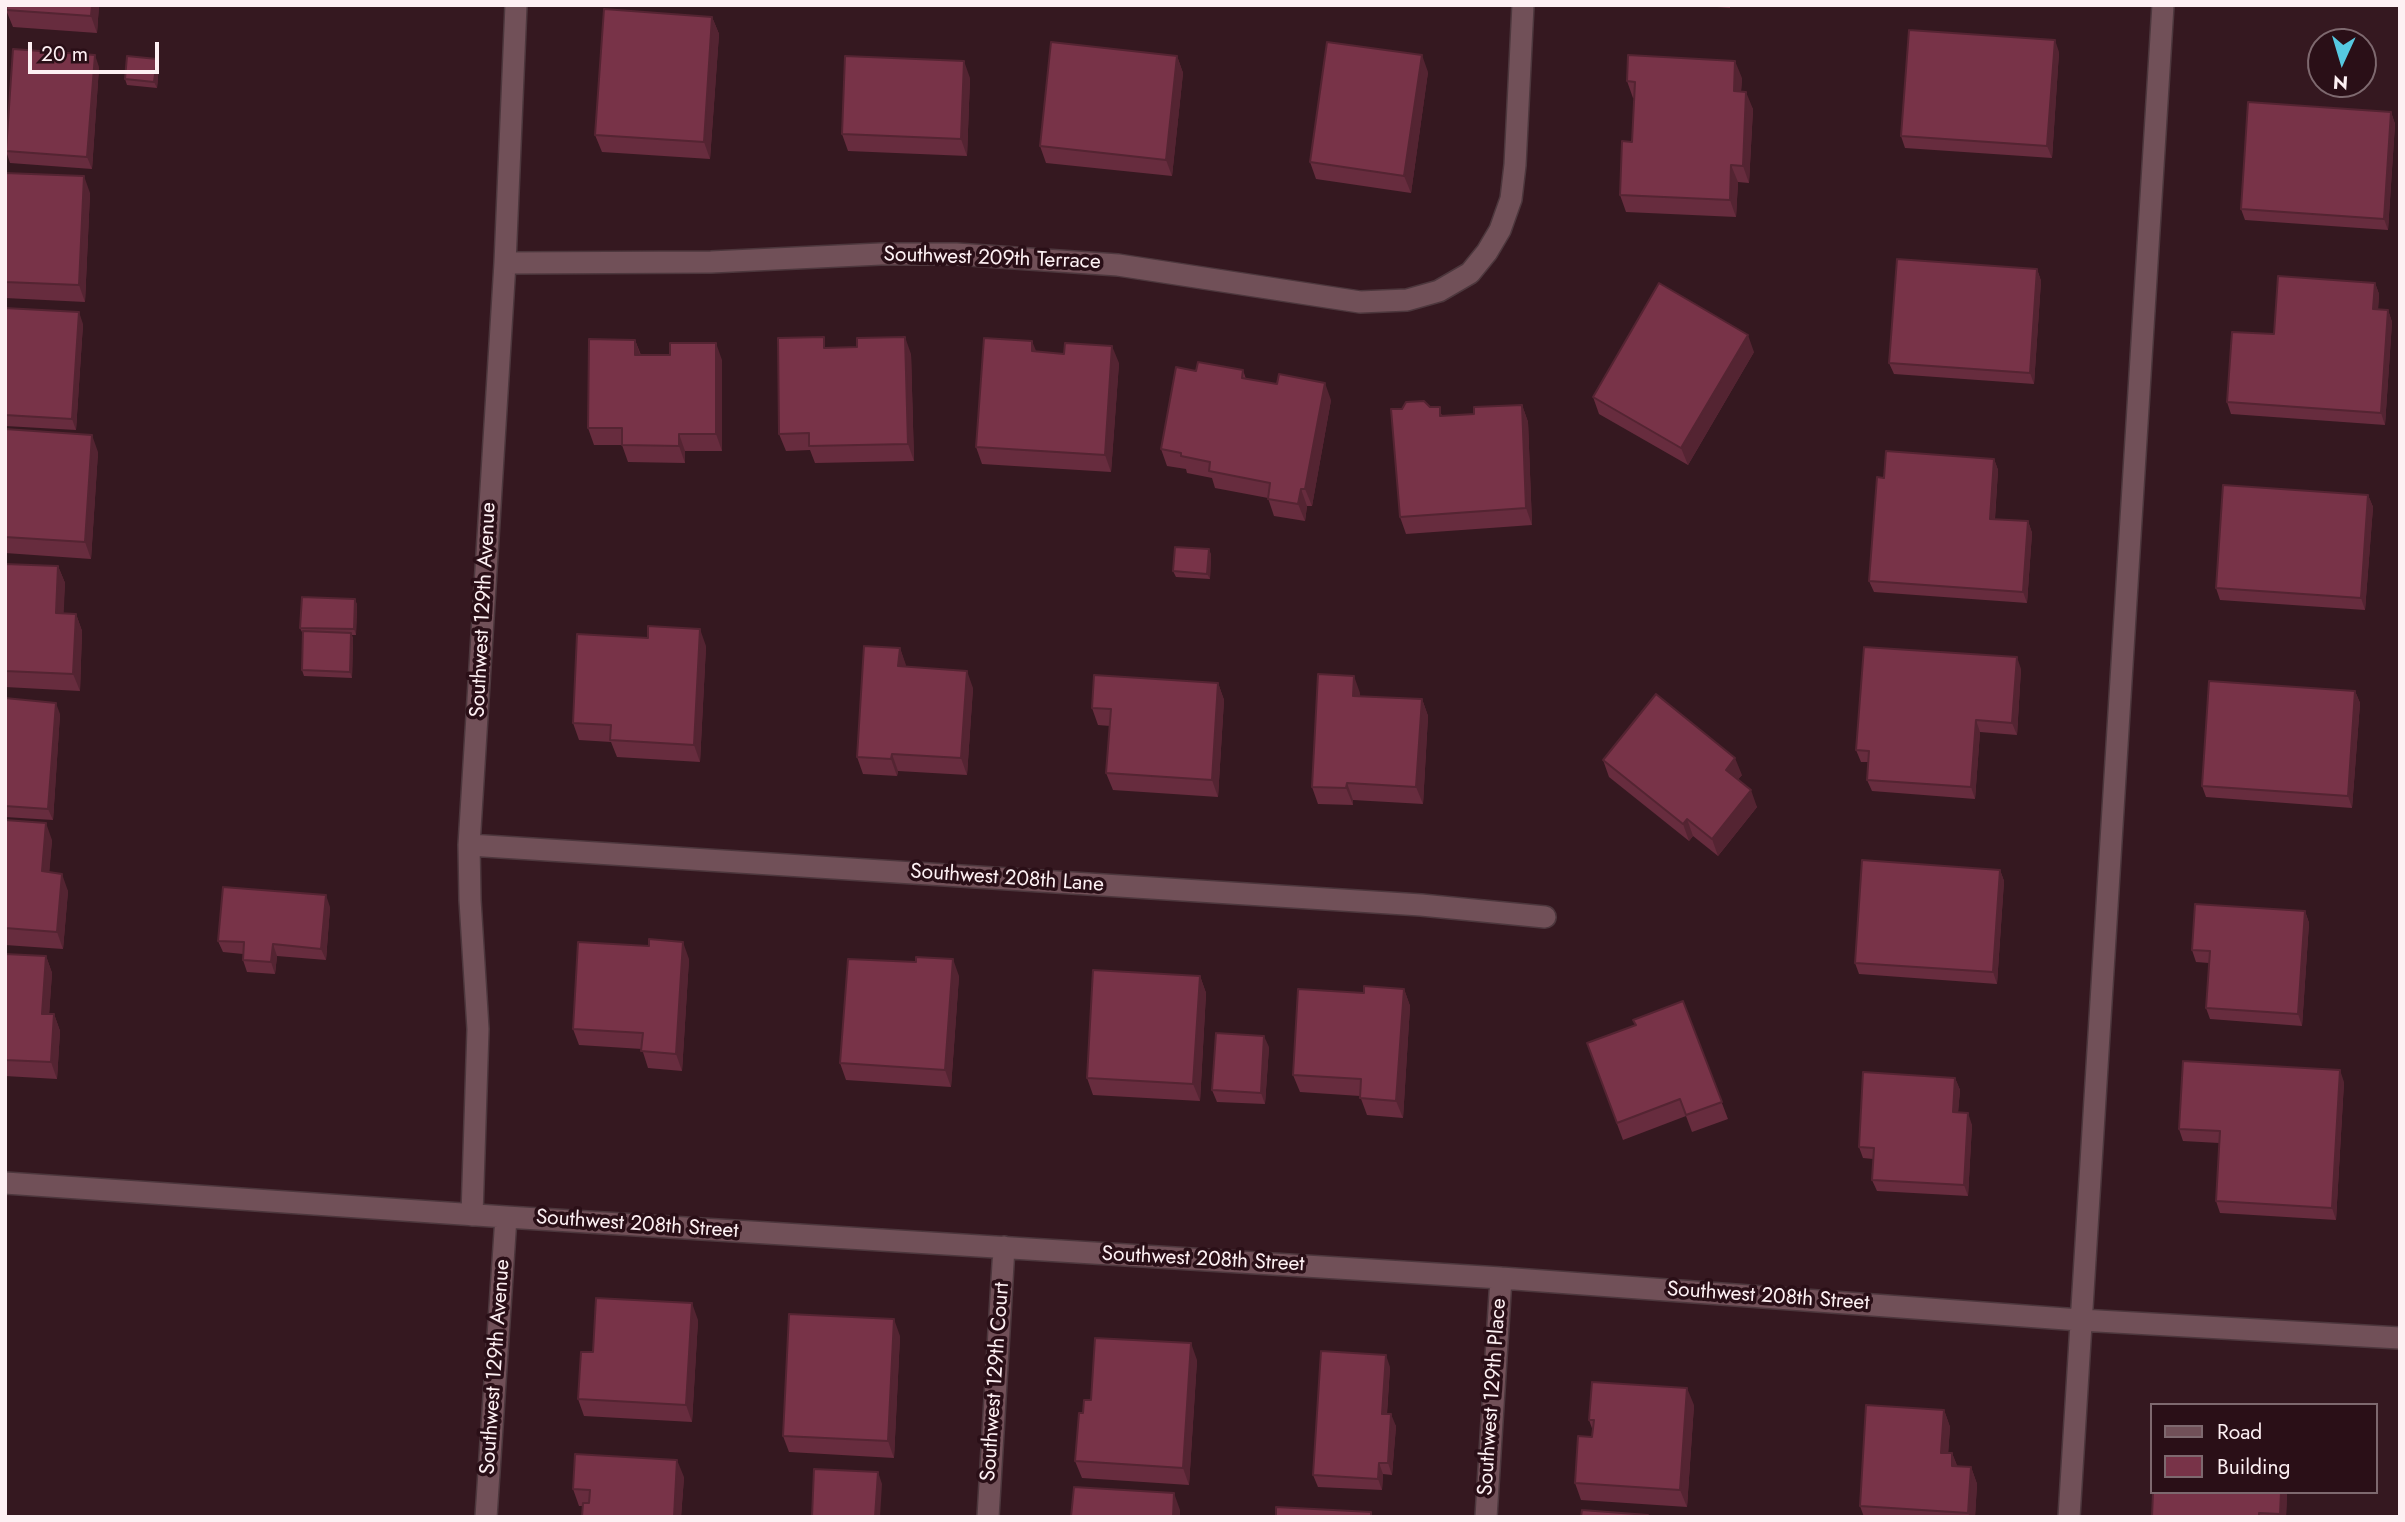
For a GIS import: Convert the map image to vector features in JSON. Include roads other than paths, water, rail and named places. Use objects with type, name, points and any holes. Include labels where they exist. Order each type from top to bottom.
[{"type":"street","name":"Southwest 129th Avenue","points":[[472,1214],[478,1029],[470,900],[470,845],[505,263],[516,5]]},
{"type":"street","name":"Southwest 209th Terrace","points":[[505,263],[710,262],[881,254],[956,254],[1118,265],[1360,302],[1407,300],[1439,291],[1470,273],[1500,230],[1511,199],[1519,114],[1523,5]]},
{"type":"street","points":[[2069,1517],[2163,5]]},
{"type":"street","name":"Southwest 208th Lane","points":[[470,845],[1422,905],[1545,917]]},
{"type":"street","name":"Southwest 208th Street","points":[[5,1183],[506,1217],[1501,1278],[2081,1320],[2400,1338]]},
{"type":"street","name":"Southwest 129th Avenue","points":[[486,1517],[506,1217]]},
{"type":"street","name":"Southwest 129th Court","points":[[988,1517],[1004,1247]]},
{"type":"street","name":"Southwest 129th Place","points":[[1486,1517],[1501,1278]]}]
